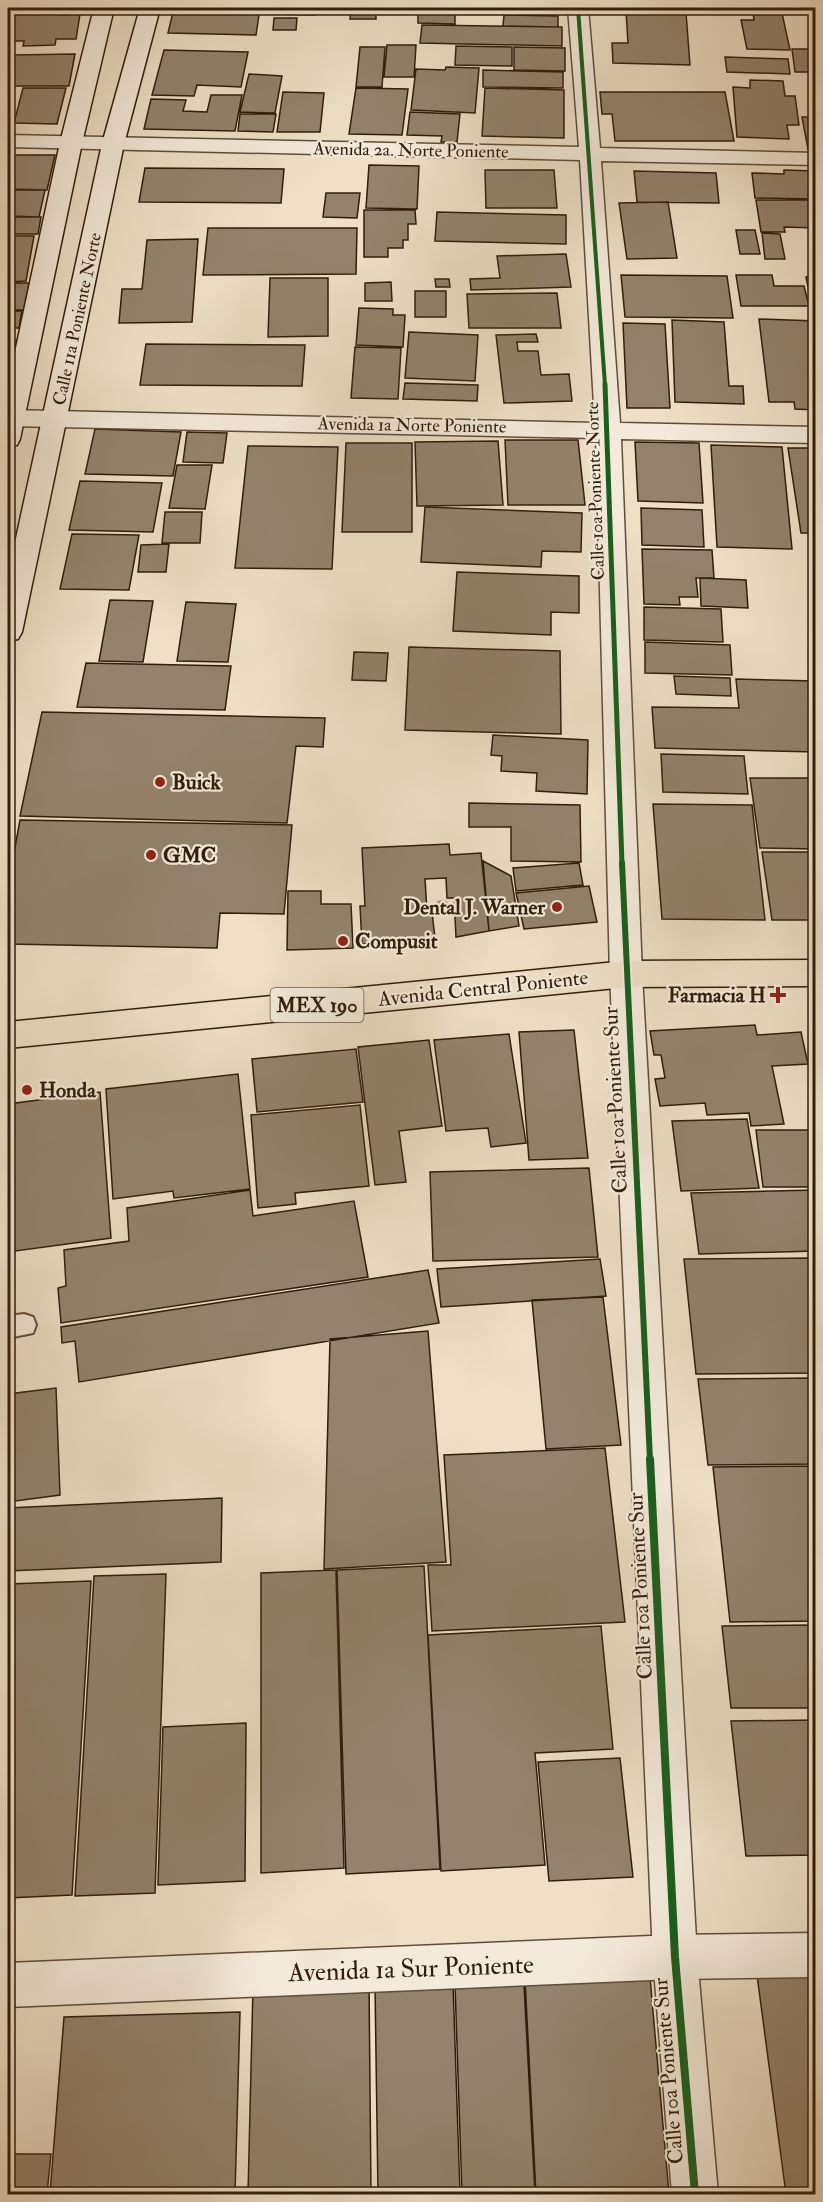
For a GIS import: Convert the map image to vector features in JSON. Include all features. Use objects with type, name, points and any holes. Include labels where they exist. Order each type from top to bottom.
[{"type":"main road","name":"Avenida Central Poniente","points":[[8,1035],[626,974],[816,973]]},
{"type":"street","points":[[9,425],[71,143],[104,8]]},
{"type":"street","name":"Calle 11a Poniente Norte","points":[[8,632],[56,418],[113,144],[150,8]]},
{"type":"street","name":"Calle 10a Poniente Norte","points":[[578,8],[608,429],[626,974]]},
{"type":"street","name":"Avenida 2a. Norte Poniente","points":[[8,141],[816,159]]},
{"type":"street","name":"Avenida 1a Norte Poniente","points":[[9,425],[56,418],[816,435]]},
{"type":"street","name":"Calle 10a Poniente Sur","points":[[626,974],[675,1957],[695,2194]]},
{"type":"street","name":"Avenida 1a Sur Poniente","points":[[8,1986],[675,1957],[816,1955]]},
{"type":"building","points":[[8,8],[86,8],[85,11],[62,11],[62,15],[80,14],[76,39],[56,39],[55,45],[23,46],[24,41],[8,41]]},
{"type":"building","points":[[174,8],[260,8],[256,35],[168,33]]},
{"type":"building","points":[[266,8],[316,8],[315,15],[265,14]]},
{"type":"building","points":[[423,8],[560,8],[560,14],[423,12]]},
{"type":"building","points":[[728,8],[776,8],[777,11],[728,10]]},
{"type":"building","points":[[351,9],[376,10],[376,19],[350,19]]},
{"type":"building","points":[[626,11],[686,13],[690,65],[613,63],[612,43],[628,43]]},
{"type":"building","points":[[753,13],[782,13],[790,50],[747,49],[741,20],[754,20]]},
{"type":"building","points":[[418,14],[455,14],[455,24],[418,23]]},
{"type":"building","points":[[504,15],[558,16],[558,27],[503,26]]},
{"type":"building","points":[[274,18],[297,18],[296,30],[273,30]]},
{"type":"building","points":[[422,25],[562,27],[562,46],[420,43]]},
{"type":"building","points":[[387,45],[416,45],[414,77],[384,77]]},
{"type":"building","points":[[456,46],[512,47],[512,66],[455,65]]},
{"type":"building","points":[[360,47],[385,47],[382,87],[356,87]]},
{"type":"building","points":[[514,47],[565,48],[565,71],[514,70]]},
{"type":"building","points":[[792,49],[812,49],[816,72],[795,72]]},
{"type":"building","points":[[164,50],[248,52],[241,87],[197,85],[194,96],[152,95]]},
{"type":"building","points":[[75,54],[69,86],[8,86],[12,55]]},
{"type":"building","points":[[725,57],[788,59],[790,74],[727,72]]},
{"type":"building","points":[[446,67],[479,68],[475,113],[411,110],[416,69],[445,70]]},
{"type":"building","points":[[483,70],[563,72],[563,88],[483,87]]},
{"type":"building","points":[[249,74],[282,76],[275,113],[240,112]]},
{"type":"building","points":[[750,80],[783,81],[785,96],[795,96],[799,125],[787,125],[789,139],[737,137],[733,87],[750,88]]},
{"type":"building","points":[[23,88],[66,88],[57,124],[14,123]]},
{"type":"building","points":[[356,88],[408,89],[402,135],[349,134]]},
{"type":"building","points":[[485,88],[564,90],[564,138],[482,136]]},
{"type":"building","points":[[283,92],[324,93],[320,132],[277,132]]},
{"type":"building","points":[[600,92],[725,92],[734,141],[615,141],[612,114],[602,114]]},
{"type":"building","points":[[211,95],[242,95],[235,131],[144,129],[151,99],[186,100],[183,111],[207,112]]},
{"type":"building","points":[[813,108],[816,108],[816,149],[808,149],[802,117],[815,117]]},
{"type":"building","points":[[410,112],[460,114],[457,142],[441,142],[442,136],[407,135]]},
{"type":"building","points":[[240,114],[276,114],[273,132],[238,131]]},
{"type":"building","points":[[8,155],[55,155],[47,190],[8,189]]},
{"type":"building","points":[[369,165],[419,166],[417,209],[366,208]]},
{"type":"building","points":[[145,168],[284,169],[281,203],[139,202]]},
{"type":"building","points":[[485,170],[554,170],[557,208],[486,208]]},
{"type":"building","points":[[784,170],[816,171],[816,199],[755,198],[752,173],[784,174]]},
{"type":"building","points":[[634,171],[716,173],[719,203],[637,202]]},
{"type":"building","points":[[8,190],[45,190],[39,217],[8,216]]},
{"type":"building","points":[[326,193],[360,193],[357,218],[323,217]]},
{"type":"building","points":[[756,200],[816,200],[816,228],[784,227],[785,232],[761,232]]},
{"type":"building","points":[[668,202],[677,258],[627,259],[619,203]]},
{"type":"building","points":[[364,210],[415,210],[416,224],[408,224],[408,240],[403,240],[403,248],[388,248],[388,257],[364,257]]},
{"type":"building","points":[[437,212],[566,215],[566,244],[435,241]]},
{"type":"building","points":[[8,217],[41,217],[38,234],[8,234]]},
{"type":"building","points":[[208,228],[357,228],[356,274],[203,275]]},
{"type":"building","points":[[736,230],[755,230],[760,254],[740,254]]},
{"type":"building","points":[[762,233],[780,234],[785,259],[765,259]]},
{"type":"building","points":[[8,236],[34,236],[26,281],[8,282]]},
{"type":"building","points":[[198,239],[192,322],[119,323],[122,289],[142,289],[147,240]]},
{"type":"building","points":[[566,254],[571,287],[471,290],[470,279],[500,278],[497,256]]},
{"type":"building","points":[[621,275],[727,276],[733,318],[625,317]]},
{"type":"building","points":[[736,275],[772,275],[774,286],[804,286],[809,306],[741,306]]},
{"type":"building","points":[[806,277],[816,277],[816,301],[811,301]]},
{"type":"building","points":[[270,278],[328,278],[328,336],[268,337]]},
{"type":"building","points":[[435,279],[449,279],[450,287],[436,287]]},
{"type":"building","points":[[391,282],[392,301],[365,301],[365,283]]},
{"type":"building","points":[[8,283],[29,283],[24,310],[8,310]]},
{"type":"building","points":[[415,291],[446,291],[446,317],[415,317]]},
{"type":"building","points":[[557,293],[561,328],[469,328],[467,294]]},
{"type":"building","points":[[359,308],[393,309],[393,315],[405,315],[403,347],[356,345]]},
{"type":"building","points":[[8,311],[22,311],[19,328],[8,328]]},
{"type":"building","points":[[759,319],[816,321],[816,410],[795,409],[794,402],[769,402]]},
{"type":"building","points":[[672,320],[724,322],[729,386],[743,386],[744,404],[675,402]]},
{"type":"building","points":[[623,323],[665,324],[670,408],[627,408]]},
{"type":"building","points":[[409,332],[478,335],[475,381],[405,378]]},
{"type":"building","points":[[536,334],[538,342],[517,342],[518,351],[538,351],[541,375],[569,374],[572,401],[504,403],[496,335]]},
{"type":"building","points":[[8,340],[19,340],[9,389],[8,389]]},
{"type":"building","points":[[146,344],[305,345],[302,386],[140,385]]},
{"type":"building","points":[[355,347],[401,348],[398,399],[351,398]]},
{"type":"building","points":[[405,383],[478,385],[477,401],[403,399]]},
{"type":"building","points":[[95,429],[181,432],[173,476],[85,474]]},
{"type":"building","points":[[187,432],[227,433],[223,463],[183,462]]},
{"type":"building","points":[[505,440],[578,440],[585,505],[508,505]]},
{"type":"building","points":[[498,441],[503,505],[417,506],[415,442]]},
{"type":"building","points":[[635,442],[699,443],[703,503],[638,501]]},
{"type":"building","points":[[346,443],[412,443],[412,532],[342,532]]},
{"type":"building","points":[[711,445],[782,447],[792,549],[717,547]]},
{"type":"building","points":[[248,446],[338,447],[332,569],[235,568]]},
{"type":"building","points":[[788,448],[816,448],[816,533],[801,533]]},
{"type":"building","points":[[177,465],[212,465],[205,509],[169,508]]},
{"type":"building","points":[[80,481],[162,483],[153,532],[69,530]]},
{"type":"building","points":[[425,507],[582,513],[581,552],[542,551],[541,567],[421,562]]},
{"type":"building","points":[[641,508],[702,510],[704,547],[642,545]]},
{"type":"building","points":[[165,512],[202,512],[200,543],[162,543]]},
{"type":"building","points":[[72,534],[139,535],[129,590],[60,589]]},
{"type":"building","points":[[169,544],[166,572],[138,572],[141,545]]},
{"type":"building","points":[[642,549],[712,550],[714,578],[696,578],[698,597],[679,597],[680,605],[644,604]]},
{"type":"building","points":[[457,572],[579,576],[579,613],[551,612],[551,635],[453,631]]},
{"type":"building","points":[[700,578],[746,580],[748,608],[701,606]]},
{"type":"building","points":[[110,600],[153,601],[143,662],[99,661]]},
{"type":"building","points":[[186,602],[236,604],[228,662],[177,661]]},
{"type":"building","points":[[644,607],[721,609],[723,642],[644,640]]},
{"type":"building","points":[[645,642],[730,645],[732,675],[645,673]]},
{"type":"building","points":[[409,647],[560,651],[561,734],[405,730]]},
{"type":"building","points":[[354,652],[388,653],[386,681],[352,680]]},
{"type":"building","points":[[86,663],[231,666],[225,710],[77,707]]},
{"type":"building","points":[[674,676],[730,678],[731,696],[676,694]]},
{"type":"building","points":[[736,679],[816,681],[816,752],[655,748],[652,707],[739,708]]},
{"type":"building","name":"Buick","points":[[42,712],[325,718],[323,747],[296,746],[287,823],[20,816]]},
{"type":"building","points":[[493,735],[588,740],[587,794],[536,791],[537,773],[501,771],[502,756],[491,755]]},
{"type":"building","points":[[661,754],[744,756],[748,794],[663,792]]},
{"type":"building","points":[[750,778],[816,778],[816,849],[760,848]]},
{"type":"building","points":[[469,803],[580,805],[581,862],[511,861],[511,827],[469,827]]},
{"type":"building","points":[[653,804],[752,805],[765,920],[662,919]]},
{"type":"building","name":"GMC","points":[[20,820],[292,825],[284,914],[220,913],[217,948],[8,944],[8,885]]},
{"type":"building","points":[[449,844],[450,855],[481,853],[489,931],[456,937],[454,898],[447,898],[446,878],[425,879],[427,912],[432,912],[435,938],[362,944],[360,906],[365,906],[362,848]]},
{"type":"building","points":[[762,852],[816,852],[816,920],[772,920]]},
{"type":"building","points":[[483,861],[511,876],[519,926],[489,931]]},
{"type":"building","points":[[579,863],[583,885],[516,891],[513,868]]},
{"type":"building","name":"Dental J. Warner","points":[[589,886],[597,922],[524,929],[516,893]]},
{"type":"building","points":[[288,891],[321,891],[321,904],[351,904],[353,948],[287,950]]},
{"type":"building","points":[[755,1025],[757,1035],[801,1032],[808,1064],[772,1066],[784,1124],[751,1126],[749,1113],[707,1115],[705,1103],[660,1106],[655,1079],[665,1078],[661,1055],[654,1055],[650,1031]]},
{"type":"building","points":[[574,1030],[588,1158],[529,1160],[519,1032]]},
{"type":"building","points":[[509,1034],[526,1143],[491,1147],[488,1128],[446,1131],[434,1040]]},
{"type":"building","points":[[429,1040],[442,1126],[399,1131],[406,1182],[375,1185],[358,1047]]},
{"type":"building","points":[[356,1049],[363,1102],[257,1112],[252,1059]]},
{"type":"building","points":[[238,1074],[250,1189],[174,1198],[173,1191],[113,1199],[106,1089]]},
{"type":"building","points":[[100,1092],[111,1238],[8,1252],[8,1104]]},
{"type":"building","points":[[360,1105],[369,1186],[295,1193],[296,1204],[258,1208],[251,1115]]},
{"type":"building","points":[[747,1119],[759,1188],[681,1191],[672,1121]]},
{"type":"building","points":[[756,1130],[816,1130],[816,1187],[763,1187]]},
{"type":"building","points":[[589,1168],[598,1257],[433,1261],[430,1172]]},
{"type":"building","points":[[250,1190],[253,1216],[354,1201],[368,1277],[61,1323],[58,1288],[66,1286],[64,1250],[129,1241],[127,1208]]},
{"type":"building","points":[[816,1190],[816,1251],[699,1254],[691,1193]]},
{"type":"building","points":[[816,1258],[816,1373],[696,1374],[684,1259]]},
{"type":"building","points":[[600,1259],[606,1296],[441,1307],[437,1269]]},
{"type":"building","points":[[428,1270],[439,1323],[79,1382],[75,1341],[62,1343],[61,1327]]},
{"type":"building","points":[[603,1297],[621,1445],[546,1449],[532,1300]]},
{"type":"building","points":[[428,1331],[446,1562],[324,1569],[330,1339]]},
{"type":"building","points":[[816,1378],[816,1464],[708,1465],[698,1379]]},
{"type":"building","points":[[56,1388],[60,1495],[8,1502],[8,1394]]},
{"type":"building","points":[[605,1448],[625,1622],[432,1631],[428,1565],[451,1565],[444,1455]]},
{"type":"building","points":[[816,1466],[816,1621],[730,1622],[713,1467]]},
{"type":"building","points":[[222,1498],[221,1562],[8,1571],[8,1508]]},
{"type":"building","points":[[424,1566],[440,1869],[346,1874],[337,1570]]},
{"type":"building","points":[[336,1570],[344,1868],[261,1873],[261,1573]]},
{"type":"building","points":[[166,1574],[155,1893],[75,1896],[94,1576]]},
{"type":"building","points":[[91,1581],[72,1895],[8,1898],[8,1584]]},
{"type":"building","points":[[816,1625],[816,1708],[731,1708],[722,1626]]},
{"type":"building","points":[[601,1626],[613,1749],[535,1753],[545,1865],[441,1871],[428,1635]]},
{"type":"building","points":[[816,1720],[816,1855],[746,1856],[731,1721]]},
{"type":"building","points":[[246,1723],[245,1881],[158,1885],[163,1727]]},
{"type":"building","points":[[620,1758],[633,1877],[549,1881],[538,1762]]},
{"type":"building","points":[[816,1973],[816,2194],[786,2194],[757,1975]]},
{"type":"building","points":[[650,1977],[669,2194],[536,2194],[525,1980]]},
{"type":"building","points":[[369,1983],[371,2194],[248,2194],[253,1986]]},
{"type":"building","points":[[453,1983],[460,2194],[378,2194],[375,1985]]},
{"type":"building","points":[[524,1984],[535,2194],[462,2194],[455,1985]]},
{"type":"building","points":[[240,2012],[235,2194],[50,2194],[64,2017]]},
{"type":"building","points":[[8,2154],[51,2154],[47,2194],[8,2194]]},
{"type":"cycle path","points":[[578,8],[608,429],[626,974],[675,1957],[695,2194]]},
{"type":"place","name":"Buick","points":[[160,782]]},
{"type":"place","name":"GMC","points":[[151,855]]},
{"type":"place","name":"Dental J. Warner","points":[[557,907]]},
{"type":"place","name":"Compusit","points":[[343,941]]},
{"type":"place","name":"Farmacia H","points":[[778,995]]},
{"type":"place","name":"Honda","points":[[27,1090]]}]
